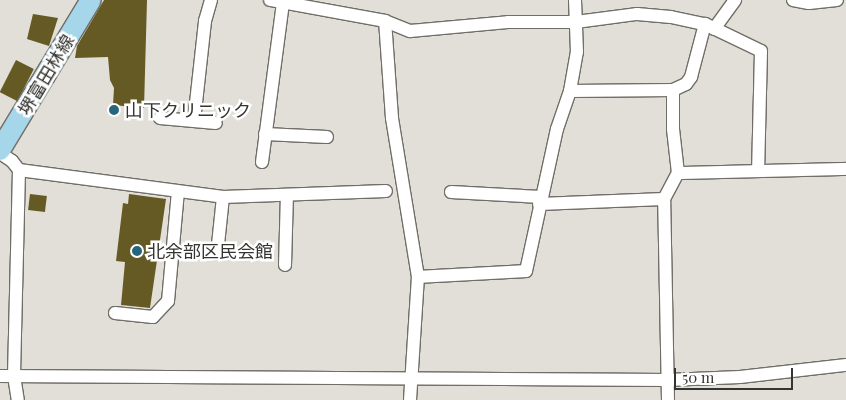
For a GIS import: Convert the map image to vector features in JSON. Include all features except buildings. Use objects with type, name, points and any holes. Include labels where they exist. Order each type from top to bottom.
[{"type":"main road","name":"堺富田林線","points":[[0,152],[91,0]]},
{"type":"street","points":[[194,121],[205,21],[211,0]]},
{"type":"street","points":[[270,0],[385,21],[410,31],[508,22],[576,22],[637,14],[671,17],[709,26],[761,51],[758,170]]},
{"type":"street","points":[[418,277],[526,271],[556,129],[570,91],[577,52],[575,0]]},
{"type":"street","points":[[570,91],[673,90],[686,84],[691,77],[709,26],[734,0]]},
{"type":"street","points":[[793,0],[837,0]]},
{"type":"street","points":[[262,162],[283,3]]},
{"type":"street","points":[[385,21],[392,118],[418,277],[410,400]]},
{"type":"street","points":[[668,400],[664,199],[678,173],[673,129],[673,90]]},
{"type":"street","points":[[160,118],[216,123]]},
{"type":"street","points":[[266,134],[327,137]]},
{"type":"street","points":[[0,152],[12,161],[18,170],[14,376],[18,400]]},
{"type":"street","points":[[678,173],[846,169]]},
{"type":"street","points":[[18,170],[223,197],[386,191]]},
{"type":"street","points":[[115,312],[153,317],[168,301],[178,191]]},
{"type":"street","points":[[451,192],[540,201],[664,199]]},
{"type":"street","points":[[285,265],[287,195]]},
{"type":"street","points":[[217,254],[223,197]]},
{"type":"street","points":[[0,376],[411,380],[668,380],[740,377],[846,365]]},
{"type":"place","name":"山下クリニック","points":[[114,110]]},
{"type":"place","name":"北余部区民会館","points":[[137,251]]}]
